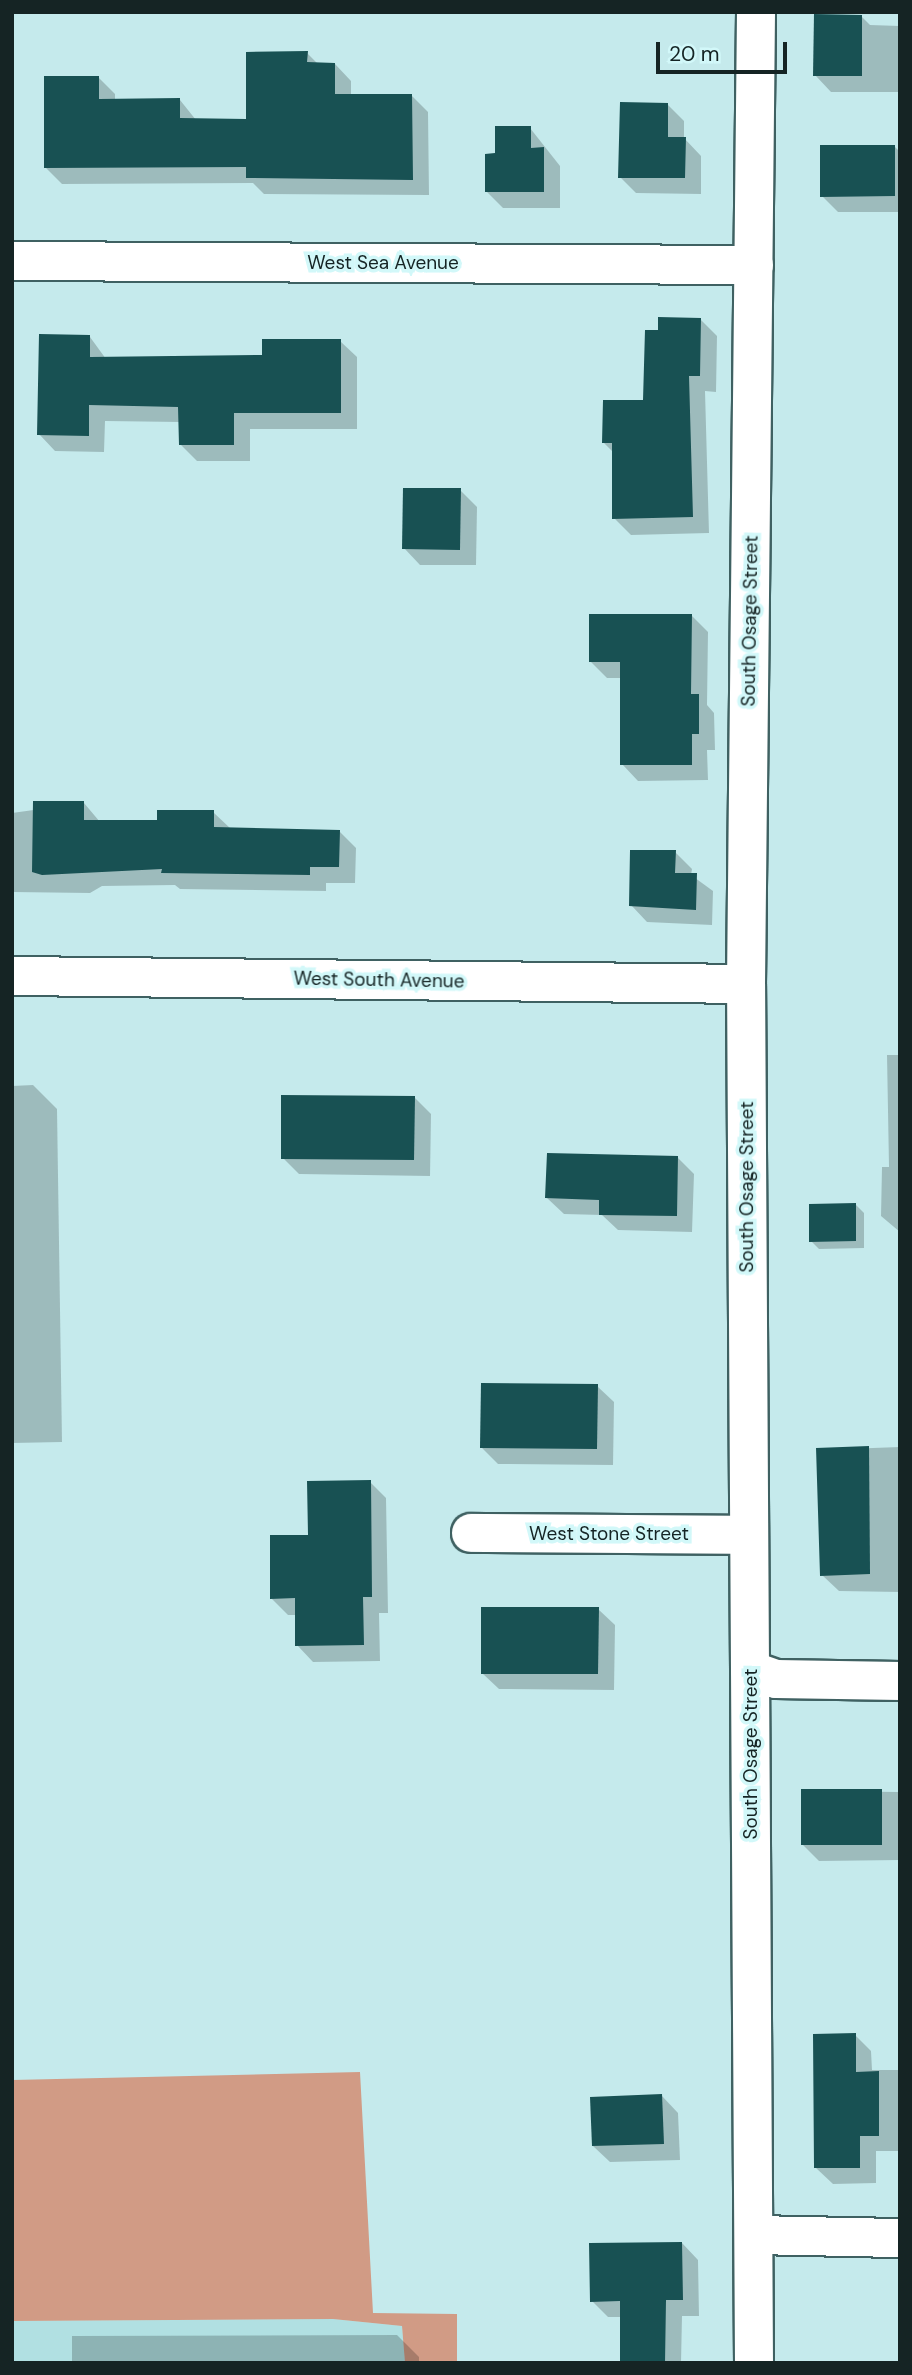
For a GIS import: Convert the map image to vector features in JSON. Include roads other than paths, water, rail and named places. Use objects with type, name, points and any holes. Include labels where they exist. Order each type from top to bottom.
[{"type":"street","name":"South Osage Street","points":[[754,2363],[746,984],[756,12]]},
{"type":"street","name":"West Sea Avenue","points":[[12,261],[754,265]]},
{"type":"street","name":"West South Avenue","points":[[12,976],[746,984]]},
{"type":"street","name":"West Stone Street","points":[[471,1533],[748,1535]]},
{"type":"street","points":[[750,1670],[776,1679],[900,1681]]},
{"type":"street","points":[[754,2235],[900,2238]]}]
